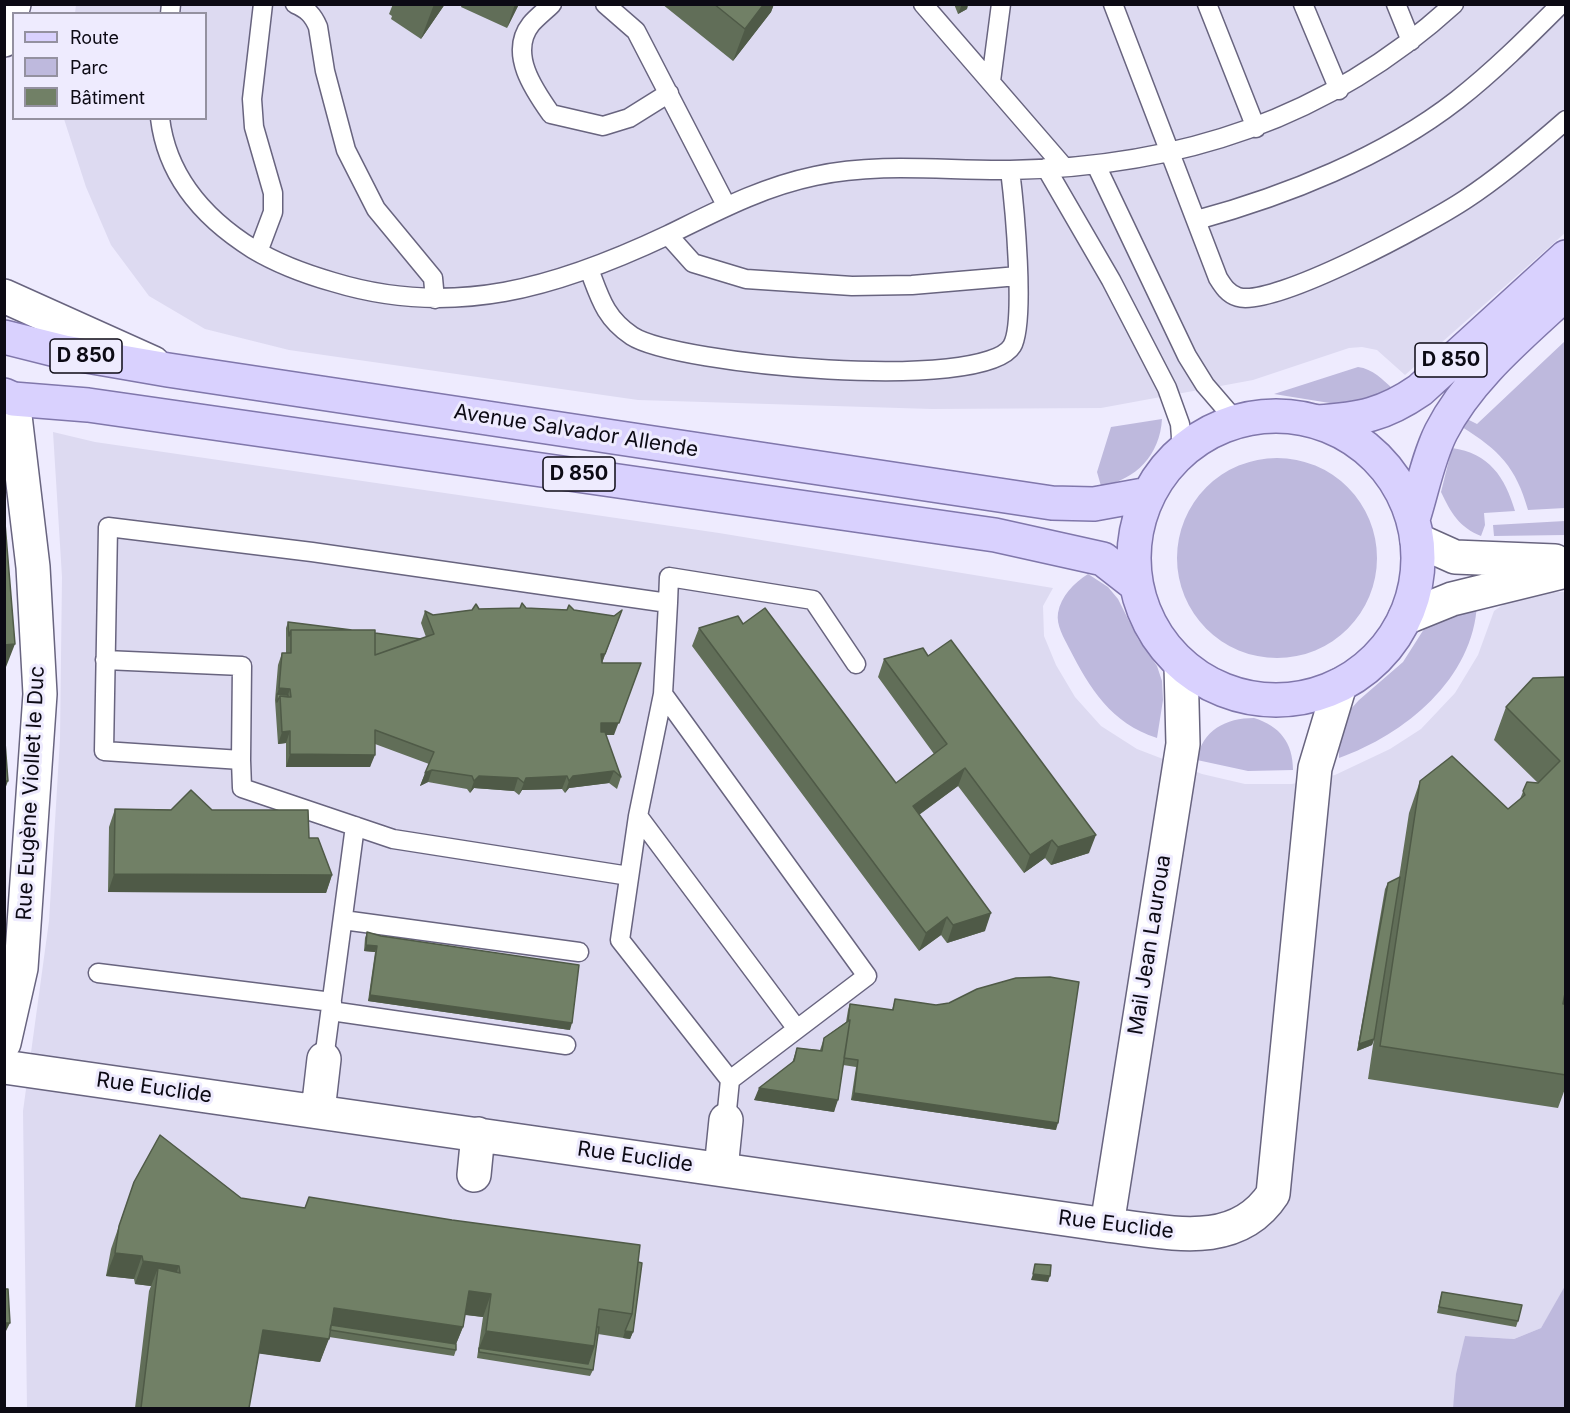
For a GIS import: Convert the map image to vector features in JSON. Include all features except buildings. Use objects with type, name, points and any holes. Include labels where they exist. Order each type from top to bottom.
[{"type":"main road","name":"D 850","points":[[1317,422],[1360,419],[1382,413],[1401,403],[1420,390],[1566,257]]},
{"type":"main road","name":"D 850","points":[[1415,530],[1440,433],[1458,404],[1484,371],[1566,293]]},
{"type":"main road","name":"Avenue Salvador Allende","points":[[4,338],[64,352],[168,370],[1052,503],[1094,504],[1149,494]]},
{"type":"main road","name":"Avenue Salvador Allende","points":[[7,398],[88,405],[995,535],[1095,557],[1135,584]]},
{"type":"main road","points":[[1263,417],[1290,417],[1317,422],[1359,443],[1377,458],[1404,497],[1415,530],[1415,588],[1405,618],[1384,650],[1371,664],[1340,685],[1299,698],[1257,699],[1216,688],[1181,665],[1151,628],[1135,584],[1133,547],[1141,511],[1163,471],[1182,451],[1216,428],[1236,421],[1263,417]]},
{"type":"street","points":[[4,40],[14,4]]},
{"type":"street","points":[[4,296],[168,370]]},
{"type":"street","name":"Rue Eugène Viollet le Duc","points":[[4,1043],[21,969],[40,694],[33,567],[25,501],[7,398]]},
{"type":"street","points":[[1415,530],[1455,557],[1566,562]]},
{"type":"street","points":[[1405,618],[1452,599],[1566,571]]},
{"type":"street","name":"Mail Jean Lauroua","points":[[1107,1226],[1183,744],[1181,665]]},
{"type":"street","name":"Rue Euclide","points":[[4,1066],[1107,1226],[1196,1234],[1237,1226],[1262,1211],[1273,1194],[1315,768],[1340,685]]},
{"type":"street","points":[[318,1112],[324,1059]]},
{"type":"street","points":[[721,1169],[726,1120]]},
{"type":"street","points":[[474,1175],[478,1134]]},
{"type":"lane","points":[[258,252],[273,212],[273,193],[254,128],[252,99],[264,4]]},
{"type":"lane","points":[[295,4],[314,16],[334,111],[346,150],[360,181],[376,210],[433,278],[435,299]]},
{"type":"lane","points":[[552,4],[530,24],[523,58],[530,83],[551,114],[603,126],[629,117],[669,93]]},
{"type":"lane","points":[[605,4],[636,31],[726,205]]},
{"type":"lane","points":[[923,4],[991,81],[1055,167],[1167,388],[1180,424],[1182,451]]},
{"type":"lane","points":[[991,81],[1001,4]]},
{"type":"lane","points":[[1113,4],[1218,278],[1226,290],[1238,297],[1270,295],[1363,255],[1466,199],[1508,169],[1566,120]]},
{"type":"lane","points":[[1207,4],[1256,128]]},
{"type":"lane","points":[[1303,4],[1339,90]]},
{"type":"lane","points":[[1396,4],[1411,41]]},
{"type":"lane","points":[[160,120],[165,146],[174,170],[207,215],[229,234],[289,267],[356,289],[403,298],[435,299],[508,292],[554,281],[589,269],[668,235],[726,205],[770,187],[849,169],[891,167],[1010,170],[1096,165],[1171,153],[1256,128],[1339,90],[1376,67],[1411,41],[1454,4]]},
{"type":"lane","points":[[1197,220],[1260,203],[1311,182],[1407,132],[1455,102],[1487,76],[1561,4]]},
{"type":"lane","points":[[1096,165],[1187,356],[1205,385],[1236,421]]},
{"type":"lane","points":[[589,269],[604,307],[613,322],[634,338],[665,349],[774,366],[884,372],[954,368],[998,358],[1012,346],[1018,327],[1015,205],[1010,170]]},
{"type":"lane","points":[[668,235],[693,263],[746,279],[852,285],[912,285],[1018,276]]},
{"type":"lane","points":[[241,759],[104,751],[108,527],[312,552],[668,603]]},
{"type":"lane","points":[[726,1120],[729,1080],[620,940],[638,816],[663,694],[669,577],[813,600],[856,664]]},
{"type":"lane","points":[[105,660],[242,666],[242,788],[393,839],[630,876]]},
{"type":"lane","points":[[663,694],[867,976],[729,1080]]},
{"type":"lane","points":[[638,816],[797,1029]]},
{"type":"lane","points":[[324,1059],[355,826]]},
{"type":"lane","points":[[343,920],[579,952]]},
{"type":"lane","points":[[98,973],[331,1006],[566,1045]]},
{"type":"shaded area","points":[[76,5],[1565,5],[1565,233],[1405,375],[1377,350],[1362,347],[1349,348],[1253,380],[1101,408],[932,409],[638,400],[289,350],[205,329],[149,296],[111,245],[86,187],[64,120],[207,120],[207,12],[75,12]]},
{"type":"shaded area","points":[[53,432],[95,442],[719,533],[1053,588],[1043,606],[1044,636],[1056,665],[1075,697],[1101,726],[1137,749],[1202,774],[1245,784],[1292,784],[1335,775],[1390,749],[1421,729],[1455,693],[1478,655],[1494,611],[1520,593],[1565,592],[1565,1289],[1541,1328],[1514,1339],[1465,1336],[1453,1408],[27,1408],[23,1111],[49,921],[60,739],[62,577]]},
{"type":"green space","points":[[1565,341],[1565,508],[1528,510],[1512,471],[1496,452],[1462,427],[1467,419],[1477,424]]},
{"type":"green space","points":[[1358,367],[1373,372],[1381,378],[1393,389],[1392,395],[1342,405],[1274,394]]},
{"type":"green space","points":[[1162,419],[1157,444],[1144,464],[1125,478],[1101,486],[1097,472],[1111,427]]},
{"type":"green space","points":[[1452,448],[1476,455],[1494,469],[1506,488],[1515,511],[1484,513],[1485,525],[1481,536],[1461,524],[1441,492]]},
{"type":"green space","points":[[1267,458],[1287,458],[1315,465],[1348,487],[1370,520],[1377,548],[1377,568],[1370,596],[1348,629],[1315,651],[1287,658],[1267,658],[1239,651],[1221,641],[1200,622],[1181,587],[1177,568],[1177,548],[1184,520],[1194,502],[1213,481],[1248,462]]},
{"type":"green space","points":[[1565,521],[1565,535],[1494,536],[1493,525]]},
{"type":"green space","points":[[1088,574],[1108,587],[1118,599],[1138,639],[1157,666],[1162,681],[1163,700],[1157,738],[1127,723],[1104,703],[1085,677],[1061,631],[1058,613],[1062,601],[1073,586]]},
{"type":"green space","points":[[1477,603],[1473,631],[1463,656],[1449,679],[1431,700],[1388,735],[1339,758],[1339,742],[1349,711],[1403,662],[1424,629],[1438,618]]},
{"type":"green space","points":[[1254,718],[1271,726],[1283,737],[1291,752],[1293,770],[1248,771],[1197,760],[1204,741],[1217,728],[1234,720]]},
{"type":"green space","points":[[1565,1286],[1565,1408],[1453,1408],[1456,1374],[1465,1336],[1514,1339],[1541,1328]]}]
